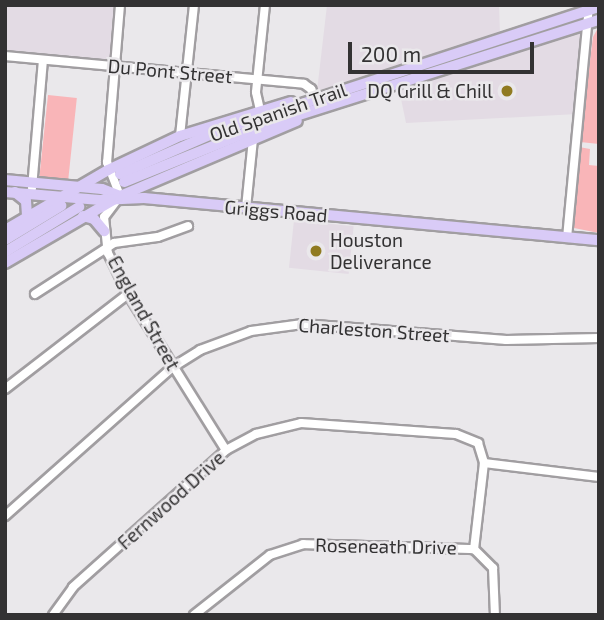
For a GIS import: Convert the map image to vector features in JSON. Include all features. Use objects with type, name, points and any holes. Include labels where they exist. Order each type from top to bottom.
[{"type":"main road","name":"Old Spanish Trail","points":[[592,8],[219,131],[122,178],[230,138],[599,20]]},
{"type":"main road","points":[[505,36],[509,50]]},
{"type":"main road","points":[[419,65],[424,77]]},
{"type":"main road","points":[[5,240],[61,201],[76,187],[180,136],[260,110],[313,99]]},
{"type":"main road","points":[[5,252],[81,212],[317,111]]},
{"type":"main road","name":"Griggs Road","points":[[5,180],[76,187],[120,196],[599,240]]},
{"type":"main road","points":[[10,192],[26,201],[27,216]]},
{"type":"main road","name":"Griggs Road","points":[[10,192],[61,201],[120,196]]},
{"type":"main road","points":[[5,230],[27,216],[61,201]]},
{"type":"main road","points":[[81,212],[94,219],[104,231]]},
{"type":"main road","points":[[5,263],[81,212]]},
{"type":"street","points":[[120,5],[108,170],[120,196]]},
{"type":"street","points":[[180,136],[194,5]]},
{"type":"street","points":[[260,110],[258,79],[265,5]]},
{"type":"street","points":[[567,238],[587,24],[592,8]]},
{"type":"street","name":"Du Pont Street","points":[[5,56],[308,85],[313,99]]},
{"type":"street","points":[[33,194],[31,183],[43,60]]},
{"type":"street","points":[[313,99],[317,111]]},
{"type":"street","points":[[246,208],[253,139]]},
{"type":"street","name":"England Street","points":[[120,196],[106,213],[104,231],[107,246],[128,294],[226,450]]},
{"type":"street","points":[[35,295],[107,246],[188,226]]},
{"type":"street","points":[[5,389],[128,294]]},
{"type":"street","name":"Charleston Street","points":[[5,516],[173,367],[225,340],[303,324],[506,340],[599,338]]},
{"type":"street","name":"Fernwood Drive","points":[[53,615],[73,587],[226,450],[256,433],[301,423],[456,433],[478,443],[484,463]]},
{"type":"street","points":[[495,615],[492,568],[474,549],[484,463],[599,477]]},
{"type":"street","name":"Roseneath Drive","points":[[194,615],[270,555],[303,544],[474,549]]},
{"type":"shaded area","points":[[5,5],[116,5],[111,61],[5,50]]},
{"type":"shaded area","points":[[327,5],[499,5],[500,34],[317,91]]},
{"type":"shaded area","points":[[599,26],[599,144],[580,142],[593,37]]},
{"type":"shaded area","points":[[581,31],[577,114],[406,123],[399,89]]},
{"type":"shaded area","points":[[48,95],[77,98],[68,180],[39,177]]},
{"type":"shaded area","points":[[579,147],[590,149],[589,165],[599,166],[599,233],[574,228]]},
{"type":"shaded area","points":[[294,220],[354,226],[349,274],[289,268]]},
{"type":"tunnel","points":[[61,206],[119,174]]},
{"type":"place","name":"DQ Grill & Chill","points":[[507,91]]},
{"type":"place","name":"Houston Deliverance","points":[[316,251]]}]
